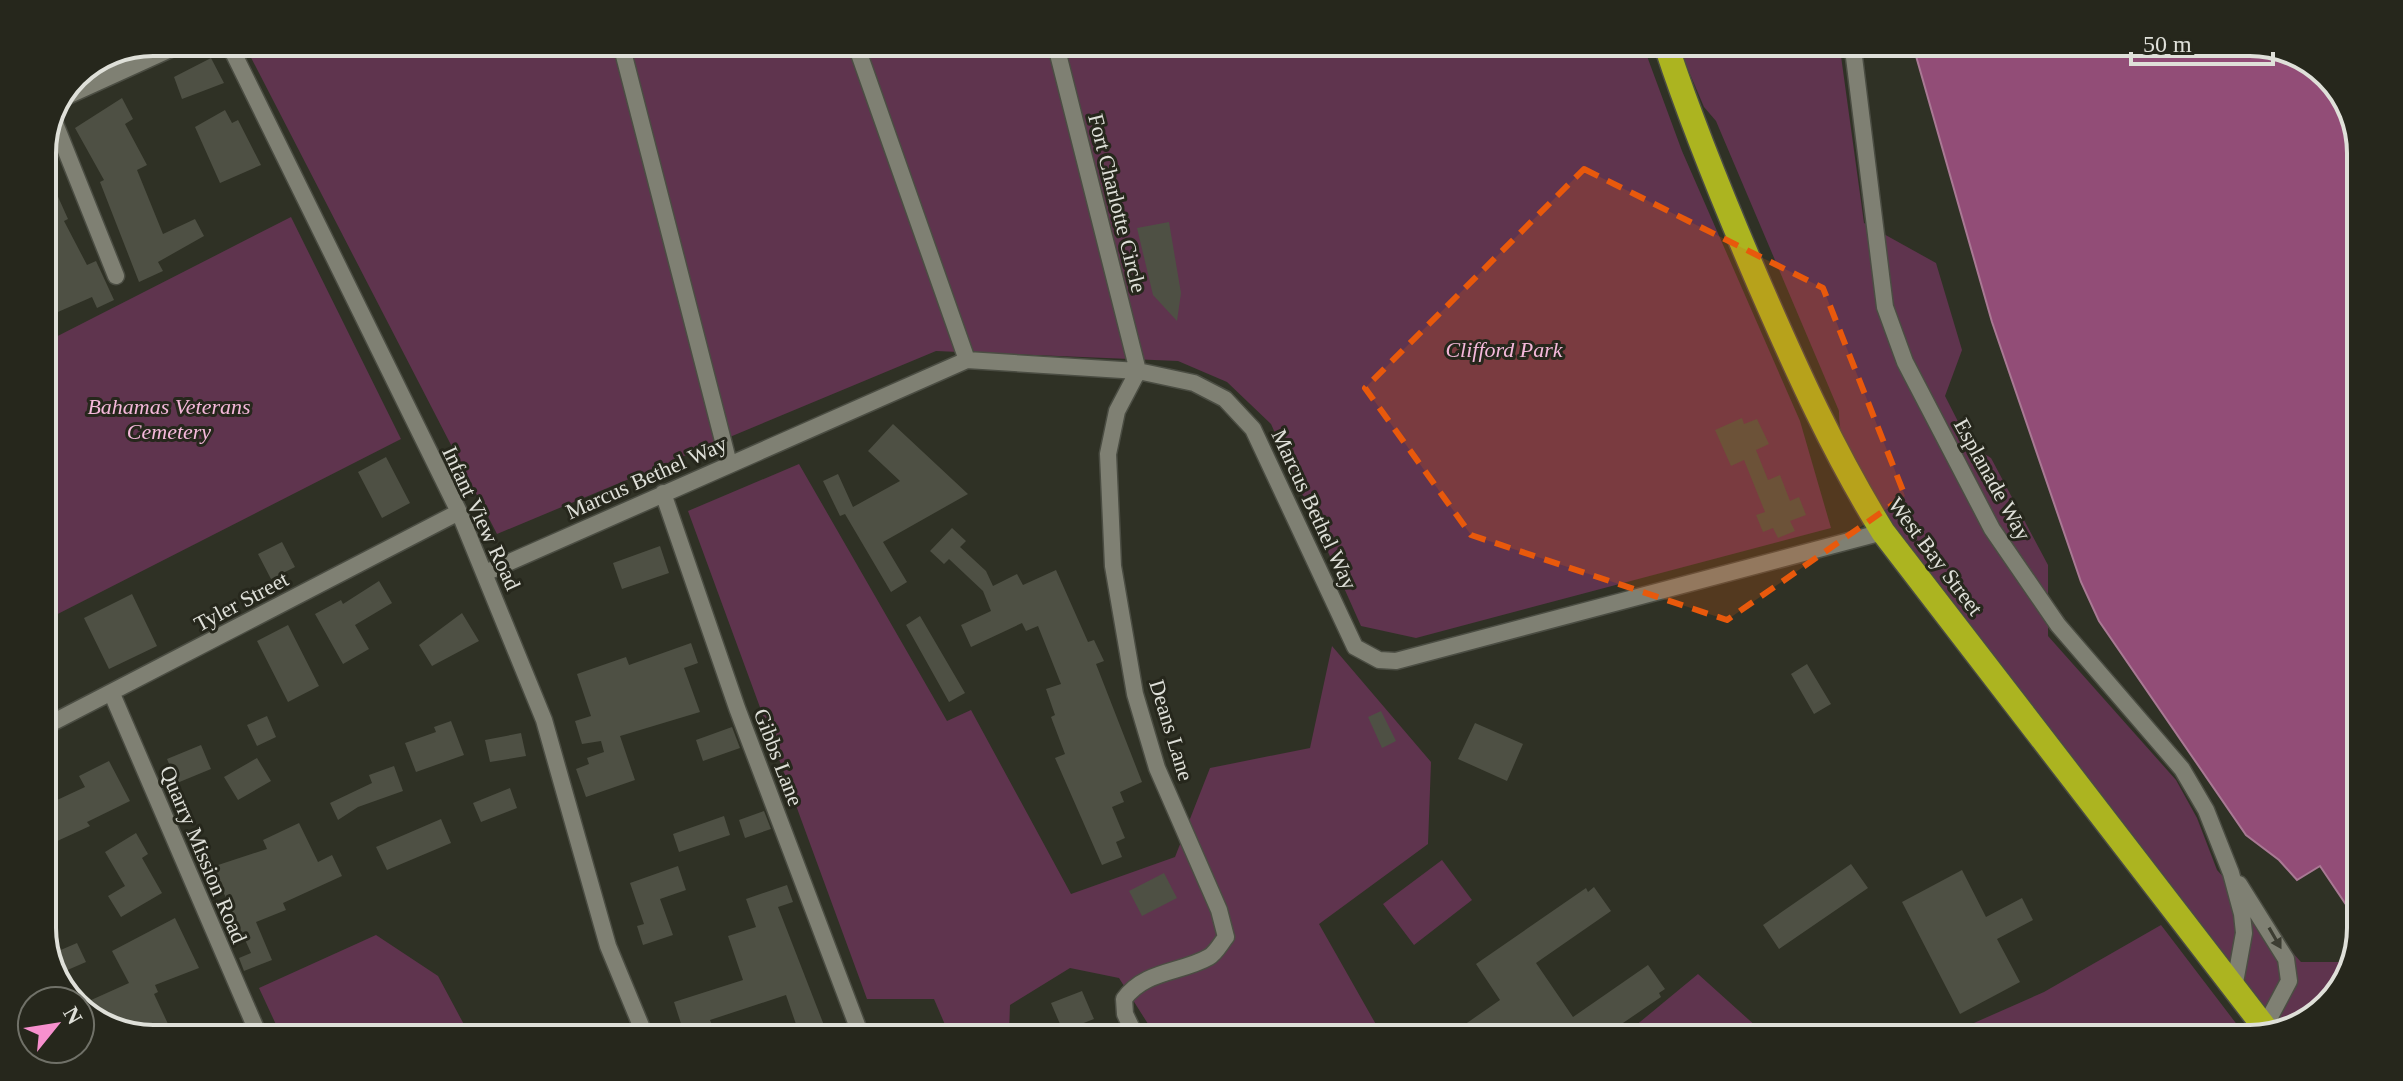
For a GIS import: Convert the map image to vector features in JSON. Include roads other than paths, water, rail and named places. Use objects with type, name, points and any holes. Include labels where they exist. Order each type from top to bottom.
[{"type":"highway","name":"West Bay Street","points":[[1670,56],[1698,142],[1813,409],[1883,532],[2261,1024]]},
{"type":"street","points":[[79,91],[155,56]]},
{"type":"street","name":"Infant View Road","points":[[235,56],[459,512],[485,573],[544,720],[608,946],[641,1025]]},
{"type":"street","points":[[624,56],[729,464]]},
{"type":"street","points":[[860,56],[967,360]]},
{"type":"street","name":"Fort Charlotte Circle","points":[[1059,56],[1138,371]]},
{"type":"street","name":"Esplanade Way","points":[[1854,56],[1885,307],[1905,362],[1992,529],[2058,625],[2182,769],[2206,810],[2231,873],[2244,933],[2234,988]]},
{"type":"street","points":[[58,132],[116,276]]},
{"type":"street","name":"Marcus Bethel Way","points":[[485,573],[967,360],[1138,371],[1194,383],[1225,399],[1253,429],[1355,647],[1379,660],[1396,661],[1883,532]]},
{"type":"street","name":"Deans Lane","points":[[1130,1025],[1125,1014],[1124,999],[1131,988],[1153,976],[1212,956],[1226,937],[1219,910],[1157,768],[1135,694],[1115,580],[1108,454],[1117,411],[1138,371]]},
{"type":"street","name":"Gibbs Lane","points":[[663,493],[737,708],[857,1025]]},
{"type":"street","name":"Tyler Street","points":[[56,721],[459,512]]},
{"type":"street","name":"Quarry Mission Road","points":[[112,694],[254,1025]]},
{"type":"street","name":"Esplanade Way","points":[[2231,873],[2286,959],[2289,981],[2270,1023]]},
{"type":"park label","name":"Clifford Park","points":[[1504,349]]},
{"type":"park label","name":"Bahamas Veterans Cemetery","points":[[169,418]]}]
